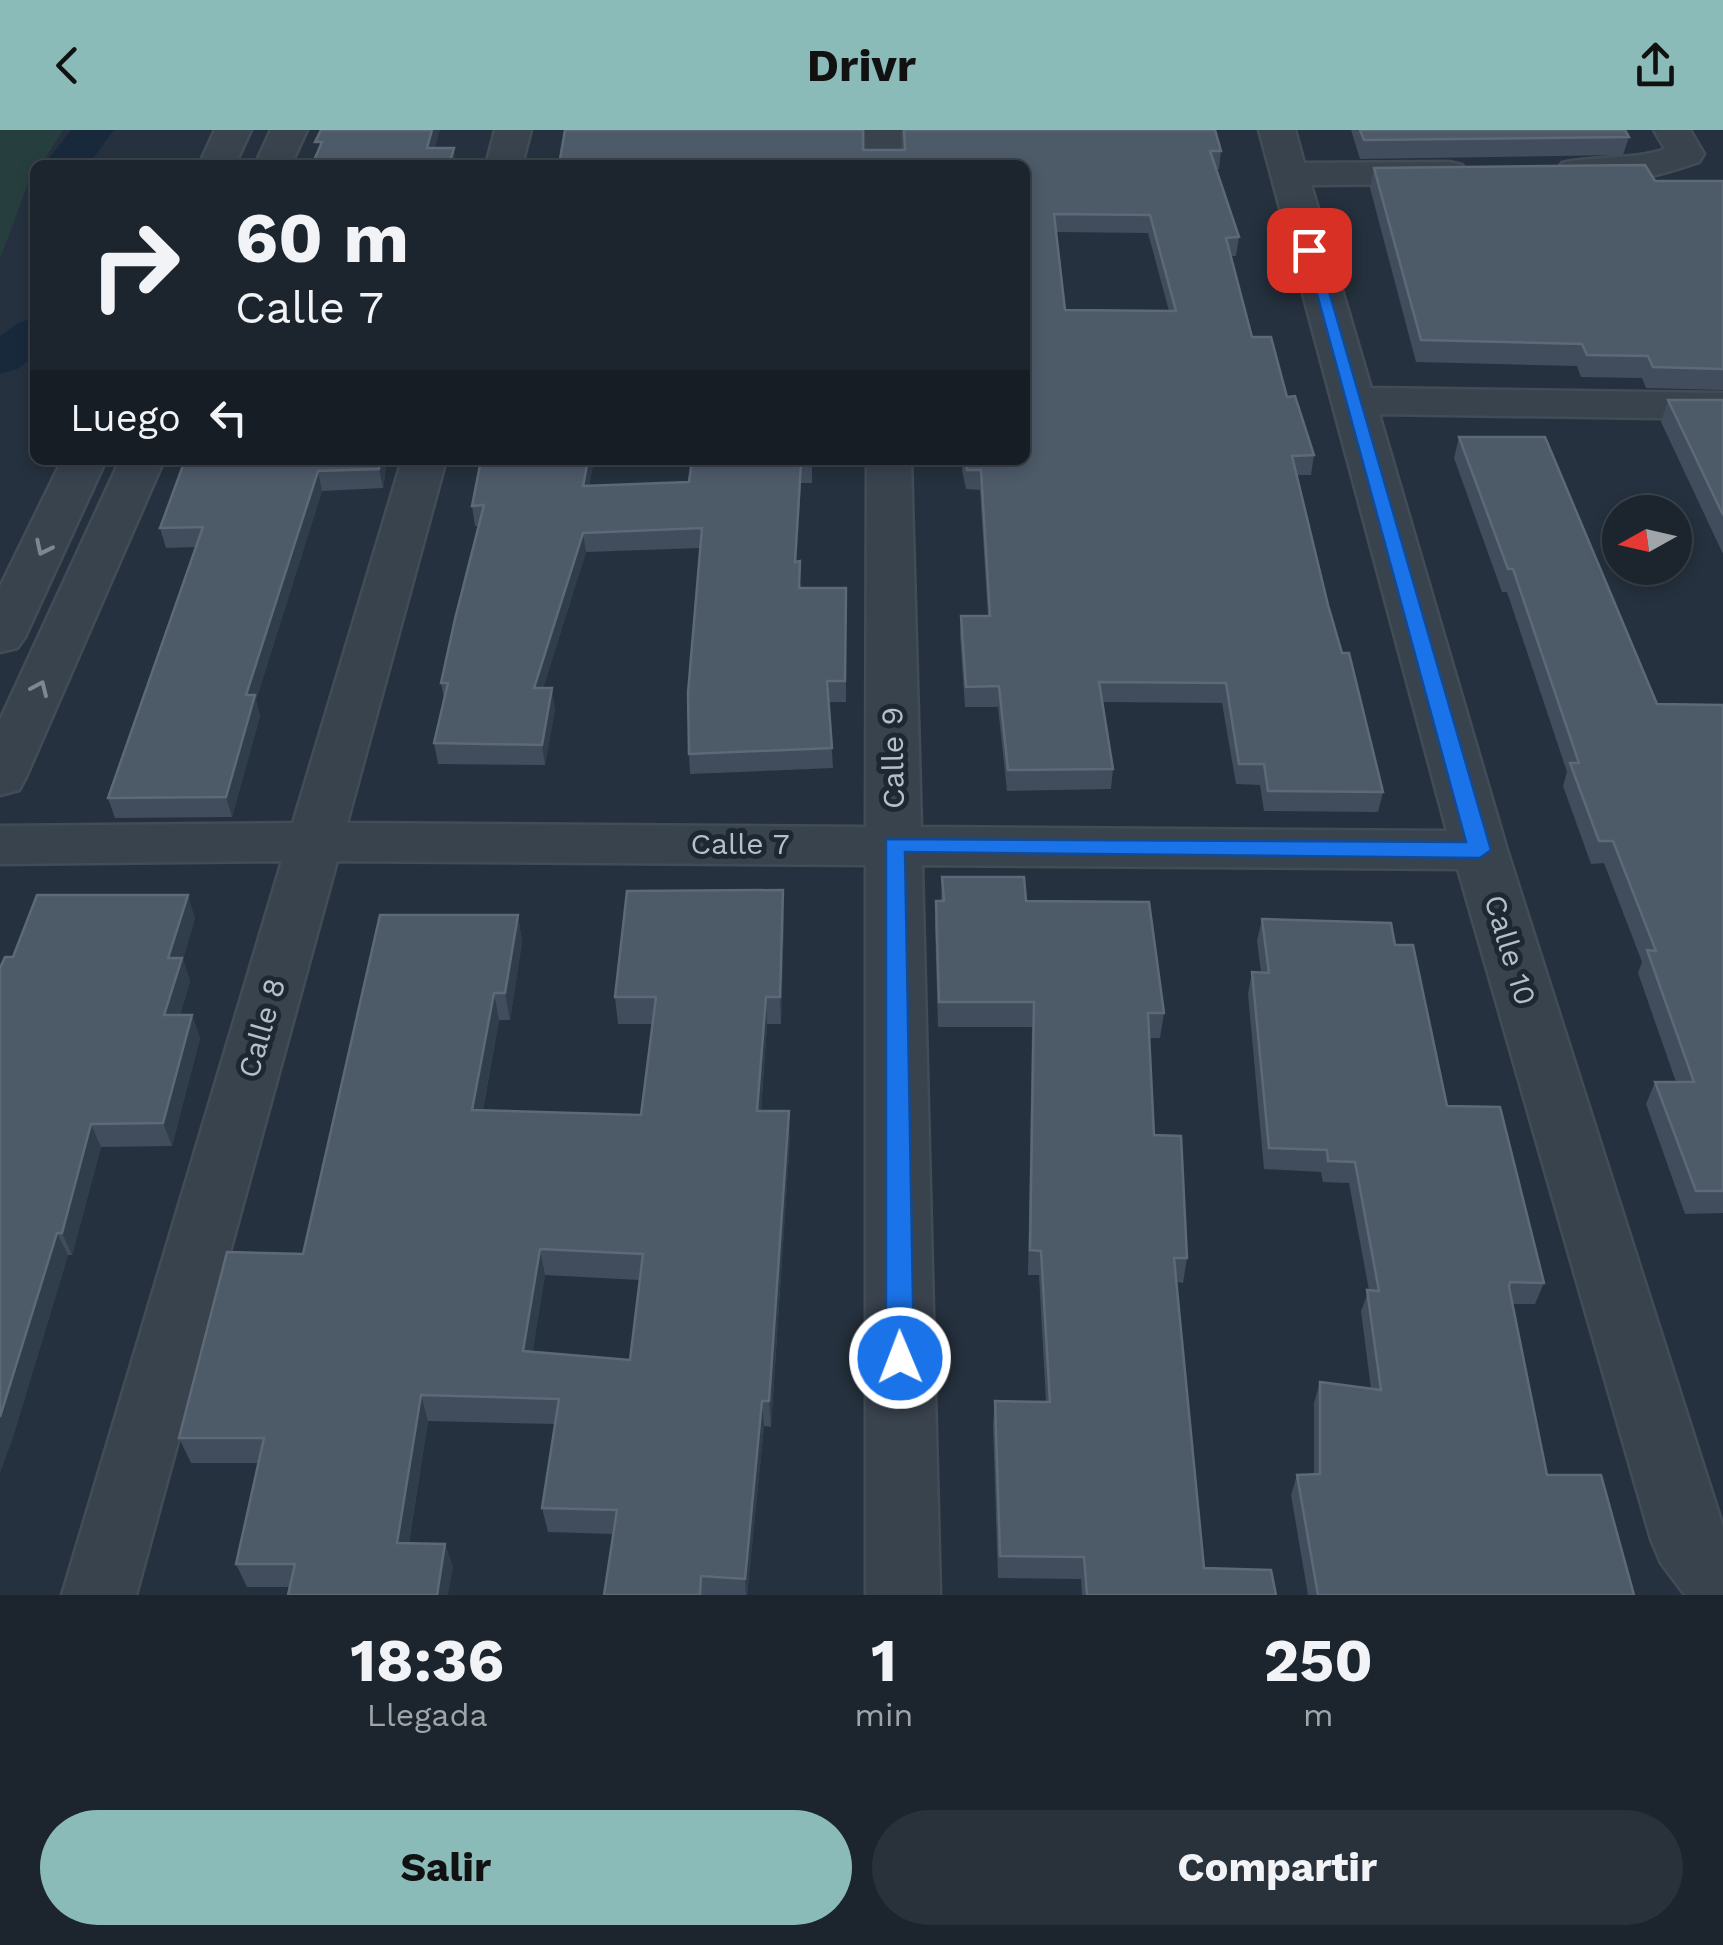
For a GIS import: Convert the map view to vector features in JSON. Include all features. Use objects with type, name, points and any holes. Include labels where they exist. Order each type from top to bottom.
[{"type":"street","points":[[219,160],[232,130]]},
{"type":"street","points":[[275,160],[288,130]]},
{"type":"street","points":[[505,160],[512,130]]},
{"type":"street","points":[[884,130],[884,160]]},
{"type":"street","points":[[1542,172],[1641,170],[1686,154],[1672,132]]},
{"type":"street","points":[[1282,152],[1484,172]]},
{"type":"street","name":"Calle 10","points":[[1282,152],[1480,850],[1686,1539],[1723,1584]]},
{"type":"street","points":[[1354,401],[1723,406]]},
{"type":"street","points":[[0,637],[82,465]]},
{"type":"street","points":[[0,778],[140,465]]},
{"type":"street","name":"Calle 8","points":[[98,1595],[423,465]]},
{"type":"street","name":"Calle 9","points":[[888,465],[902,1595]]},
{"type":"street","name":"Calle 7","points":[[0,845],[315,842],[1480,850]]},
{"type":"green space","points":[[0,130],[63,130],[44,160],[30,160],[30,178],[0,259]]},
{"type":"building","points":[[321,130],[432,130],[427,148],[454,148],[450,160],[314,160],[322,142],[315,142]]},
{"type":"building","points":[[565,130],[863,130],[863,150],[905,150],[904,130],[1215,130],[1221,151],[1210,151],[1239,237],[1226,238],[1252,337],[1271,337],[1287,397],[1295,396],[1314,455],[1292,456],[1328,605],[1342,653],[1349,653],[1383,792],[1268,791],[1264,764],[1239,764],[1226,683],[1099,682],[1113,769],[1008,770],[999,686],[966,687],[961,616],[990,616],[981,470],[967,470],[966,465],[1030,465],[1030,160],[560,160]],"holes":[[[1054,214],[1150,215],[1176,311],[1065,310]]]},
{"type":"building","points":[[1360,130],[1625,130],[1629,137],[1364,140]]},
{"type":"building","points":[[1645,165],[1655,181],[1723,181],[1723,369],[1653,367],[1648,356],[1587,355],[1582,344],[1421,340],[1374,168]]},
{"type":"building","points":[[1668,400],[1723,400],[1723,515]]},
{"type":"building","points":[[1459,437],[1545,437],[1602,573],[1602,585],[1607,585],[1657,704],[1723,705],[1723,1191],[1696,1191],[1655,1082],[1694,1082],[1647,950],[1656,951],[1613,841],[1599,841],[1570,763],[1579,763],[1513,569],[1508,569]]},
{"type":"building","points":[[183,465],[379,465],[379,469],[318,471],[246,695],[255,695],[226,797],[108,798],[203,527],[160,528]]},
{"type":"building","points":[[480,465],[587,465],[583,486],[689,482],[691,465],[801,465],[795,562],[800,561],[799,588],[846,588],[845,681],[827,681],[832,748],[689,754],[688,693],[702,528],[583,533],[534,688],[552,688],[542,745],[434,743],[448,683],[441,683],[484,505],[472,506]]},
{"type":"building","points":[[942,877],[1024,877],[1026,901],[1149,902],[1164,1013],[1148,1013],[1154,1135],[1181,1136],[1187,1258],[1174,1258],[1204,1568],[1271,1570],[1276,1595],[1087,1595],[1084,1557],[1000,1556],[995,1401],[1050,1402],[1041,1251],[1030,1250],[1034,1002],[939,1002],[936,901],[944,901]]},
{"type":"building","points":[[783,890],[780,997],[766,997],[757,1111],[789,1111],[769,1401],[762,1401],[745,1579],[701,1576],[700,1595],[604,1595],[617,1510],[542,1508],[559,1399],[421,1395],[397,1543],[445,1544],[437,1595],[288,1595],[295,1564],[236,1564],[264,1438],[179,1438],[227,1252],[303,1254],[380,915],[518,915],[505,993],[494,993],[472,1110],[641,1115],[656,997],[615,997],[627,891]],"holes":[[[540,1249],[643,1254],[630,1360],[523,1351]]]},
{"type":"building","points":[[37,895],[188,895],[168,958],[182,958],[164,1015],[192,1015],[163,1123],[91,1124],[62,1233],[57,1233],[0,1417],[0,968],[5,957],[13,957]]},
{"type":"building","points":[[1262,919],[1391,923],[1395,945],[1413,945],[1447,1106],[1500,1107],[1544,1283],[1510,1282],[1509,1287],[1547,1475],[1601,1475],[1634,1595],[1318,1595],[1297,1475],[1320,1474],[1320,1382],[1381,1390],[1367,1290],[1379,1291],[1355,1162],[1328,1161],[1327,1150],[1269,1148],[1252,972],[1269,973]]},
{"type":"waterway","points":[[70,160],[93,130]]},
{"type":"waterway","points":[[0,359],[30,337]]},
{"type":"route","points":[[900,1358],[894,844],[1480,850],[1309,250]]}]
